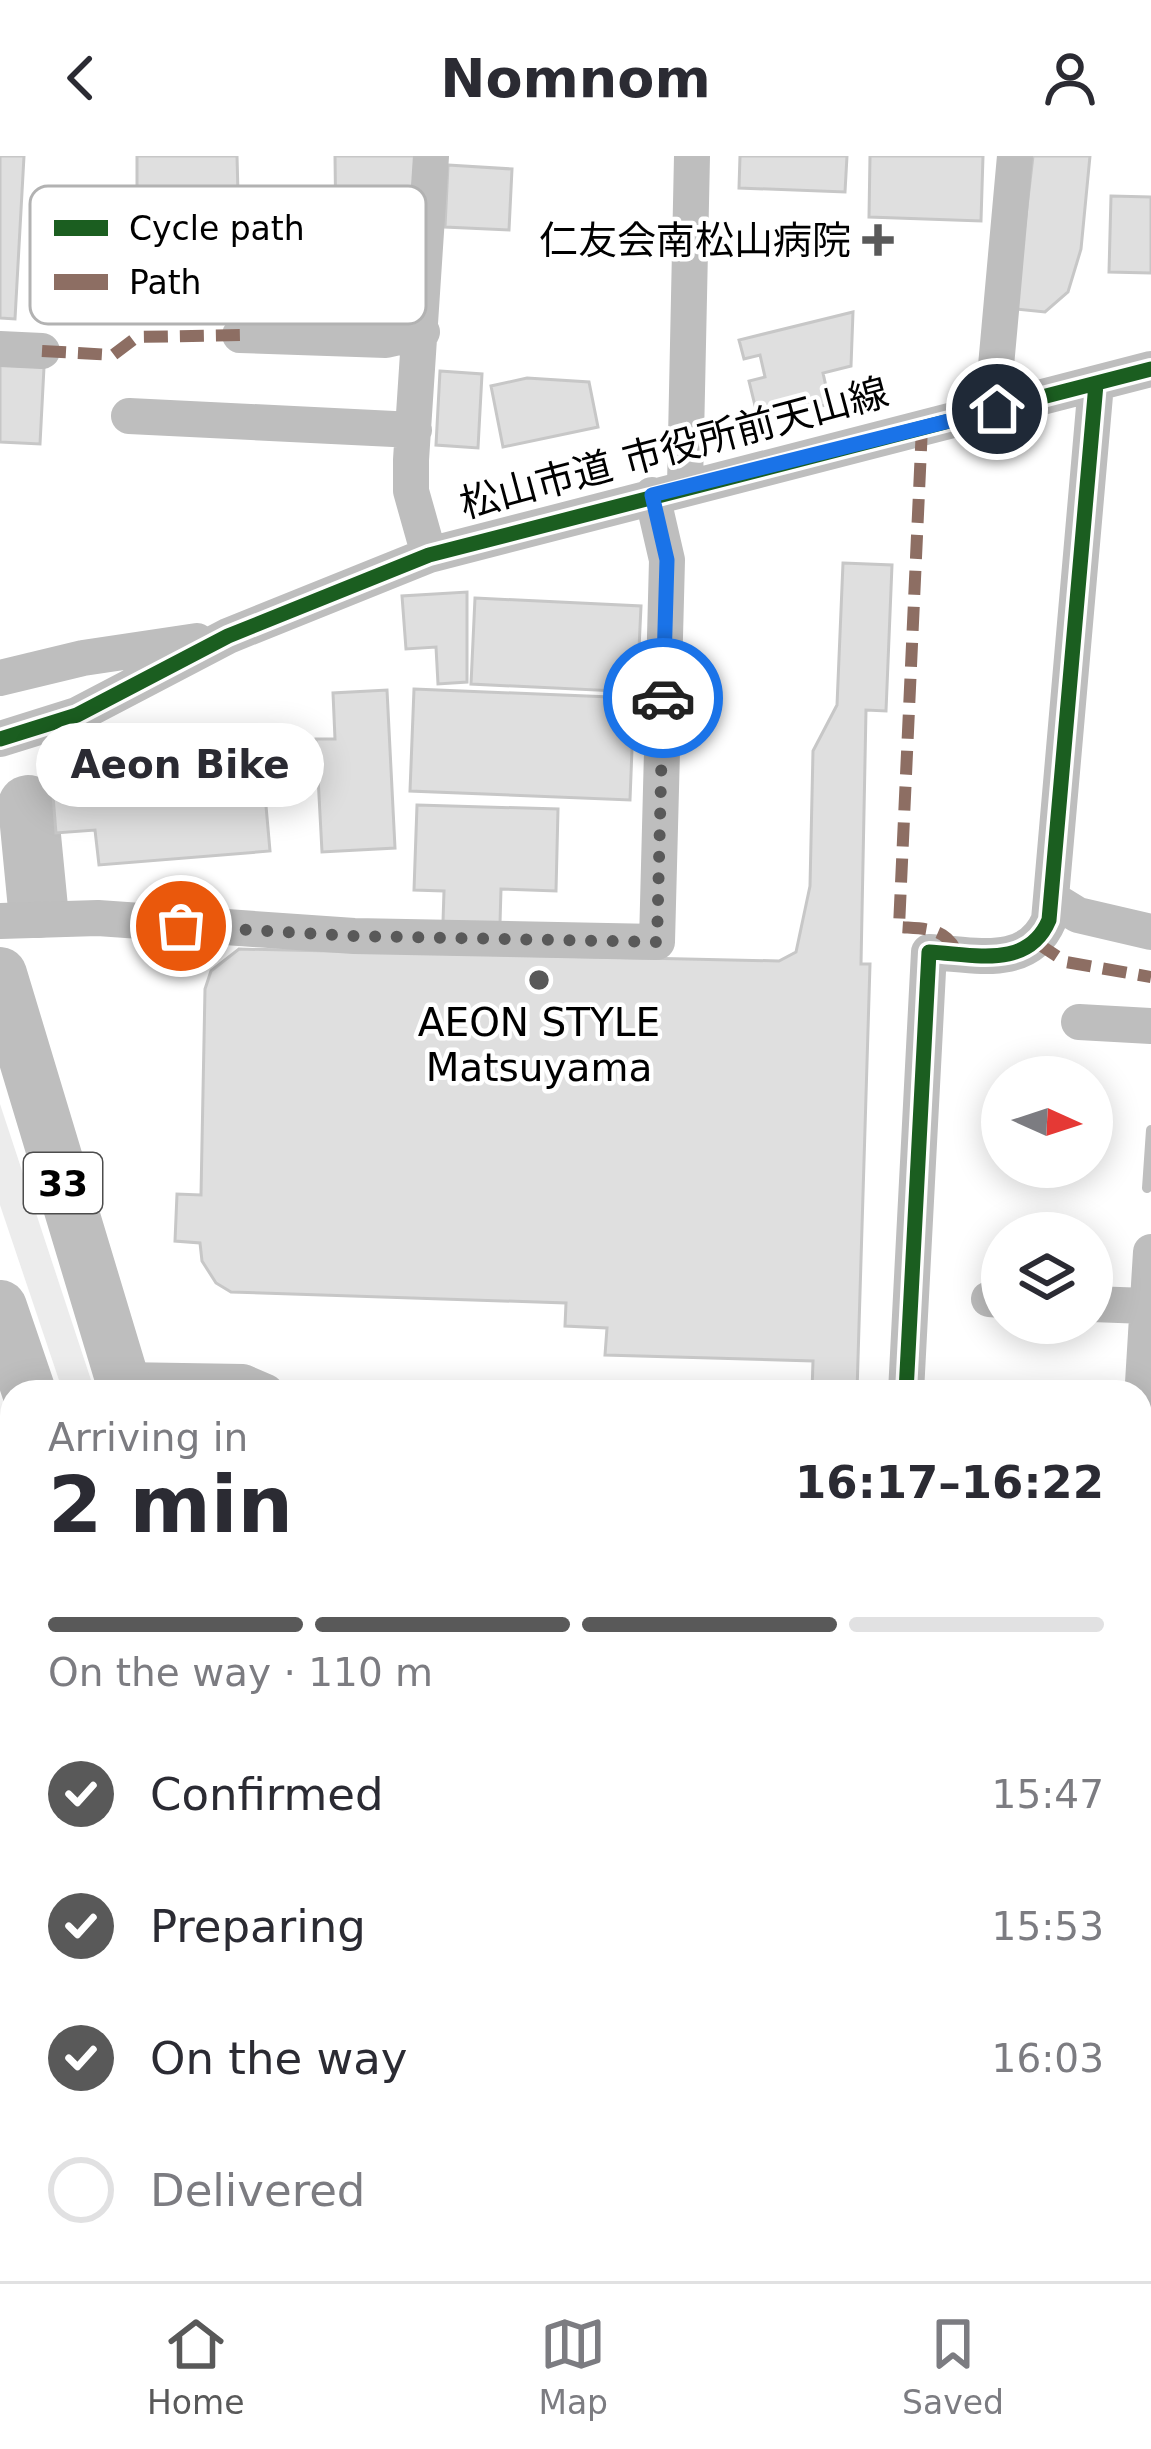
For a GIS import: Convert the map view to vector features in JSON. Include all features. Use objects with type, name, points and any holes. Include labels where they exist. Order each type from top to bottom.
[{"type":"highway","name":"33","points":[[0,974],[122,1380]]},
{"type":"highway","points":[[0,1307],[24,1380]]},
{"type":"street","points":[[426,244],[430,156]]},
{"type":"street","points":[[0,921],[98,918],[354,936],[657,942],[669,490],[692,156]]},
{"type":"street","points":[[997,409],[994,377],[1015,156]]},
{"type":"street","points":[[422,324],[411,491],[429,555]]},
{"type":"street","points":[[240,335],[386,340],[422,332]]},
{"type":"street","points":[[0,349],[42,351]]},
{"type":"street","name":"松山市道 市役所前天山線","points":[[0,739],[77,715],[228,636],[429,555],[1151,369]]},
{"type":"street","points":[[907,1380],[929,952],[1009,956],[1028,950],[1044,933],[1052,899],[1096,384]]},
{"type":"street","points":[[129,416],[414,430]]},
{"type":"street","name":"松山市道 市役所前天山線","points":[[0,678],[82,658],[228,636]]},
{"type":"street","points":[[1052,899],[1078,915],[1151,932]]},
{"type":"street","points":[[1079,1022],[1151,1026]]},
{"type":"street","points":[[1142,1380],[1151,1252]]},
{"type":"street","points":[[1113,1305],[1146,1306]]},
{"type":"shaded area","points":[[0,1104],[91,1380],[59,1380],[0,1205]]},
{"type":"building","points":[[0,156],[24,156],[15,319],[0,318]]},
{"type":"building","points":[[137,156],[237,156],[238,186],[137,186]]},
{"type":"building","points":[[335,156],[415,156],[413,186],[335,186]]},
{"type":"building","points":[[740,156],[847,156],[845,192],[739,188]]},
{"type":"building","points":[[870,156],[983,156],[981,221],[869,217]]},
{"type":"building","points":[[1033,156],[1090,156],[1081,249],[1068,292],[1045,312],[1015,309]]},
{"type":"building","points":[[448,165],[512,169],[509,230],[445,227]]},
{"type":"building","points":[[1111,196],[1151,197],[1151,273],[1109,272]]},
{"type":"building","points":[[853,312],[851,366],[823,373],[830,404],[759,422],[749,381],[765,377],[760,355],[744,359],[739,340]]},
{"type":"building","points":[[0,365],[44,367],[40,444],[0,442]]},
{"type":"building","points":[[440,371],[482,374],[478,448],[436,445]]},
{"type":"building","points":[[527,378],[589,382],[598,427],[503,447],[491,386]]},
{"type":"building","name":"AEON STYLE Matsuyama","points":[[843,563],[892,565],[886,711],[866,710],[861,964],[870,964],[857,1380],[812,1380],[813,1361],[605,1355],[607,1328],[565,1326],[566,1303],[231,1292],[216,1283],[202,1261],[200,1243],[175,1241],[177,1194],[201,1195],[205,989],[211,971],[239,949],[779,961],[796,952],[810,886],[813,751],[837,705]]},
{"type":"building","points":[[467,592],[467,682],[438,684],[436,647],[406,649],[402,596]]},
{"type":"building","points":[[475,598],[641,606],[637,692],[471,684]]},
{"type":"building","points":[[414,689],[634,698],[630,800],[410,791]]},
{"type":"building","points":[[387,690],[395,848],[322,852],[316,739],[335,739],[333,693]]},
{"type":"building","points":[[259,727],[270,851],[99,865],[95,830],[56,833],[50,758],[178,747],[177,734]]},
{"type":"building","points":[[417,805],[558,809],[556,891],[501,889],[500,923],[443,922],[444,891],[414,890]]},
{"type":"waterway","points":[[28,805],[38,908]]},
{"type":"waterway","points":[[1147,1188],[1151,1130]]},
{"type":"marked path","points":[[42,351],[113,355],[137,337],[240,335]]},
{"type":"marked path","points":[[922,427],[899,927],[941,934],[957,953]]},
{"type":"marked path","points":[[1037,943],[1066,962],[1151,977]]},
{"type":"cycle path","points":[[0,739],[77,715],[228,636],[429,555],[1151,369]]},
{"type":"cycle path","points":[[907,1380],[929,952],[1013,953],[1040,936],[1049,920],[1096,384]]},
{"type":"way so far","points":[[181,926],[354,936],[657,942],[663,698]]},
{"type":"place","name":"仁友会南松山病院","points":[[878,240]]},
{"type":"place","name":"Aeon Bike","points":[[181,926]]},
{"type":"place","name":"AEON STYLE Matsuyama","points":[[539,980]]},
{"type":"route","points":[[663,698],[667,560],[652,495],[997,409]]}]
